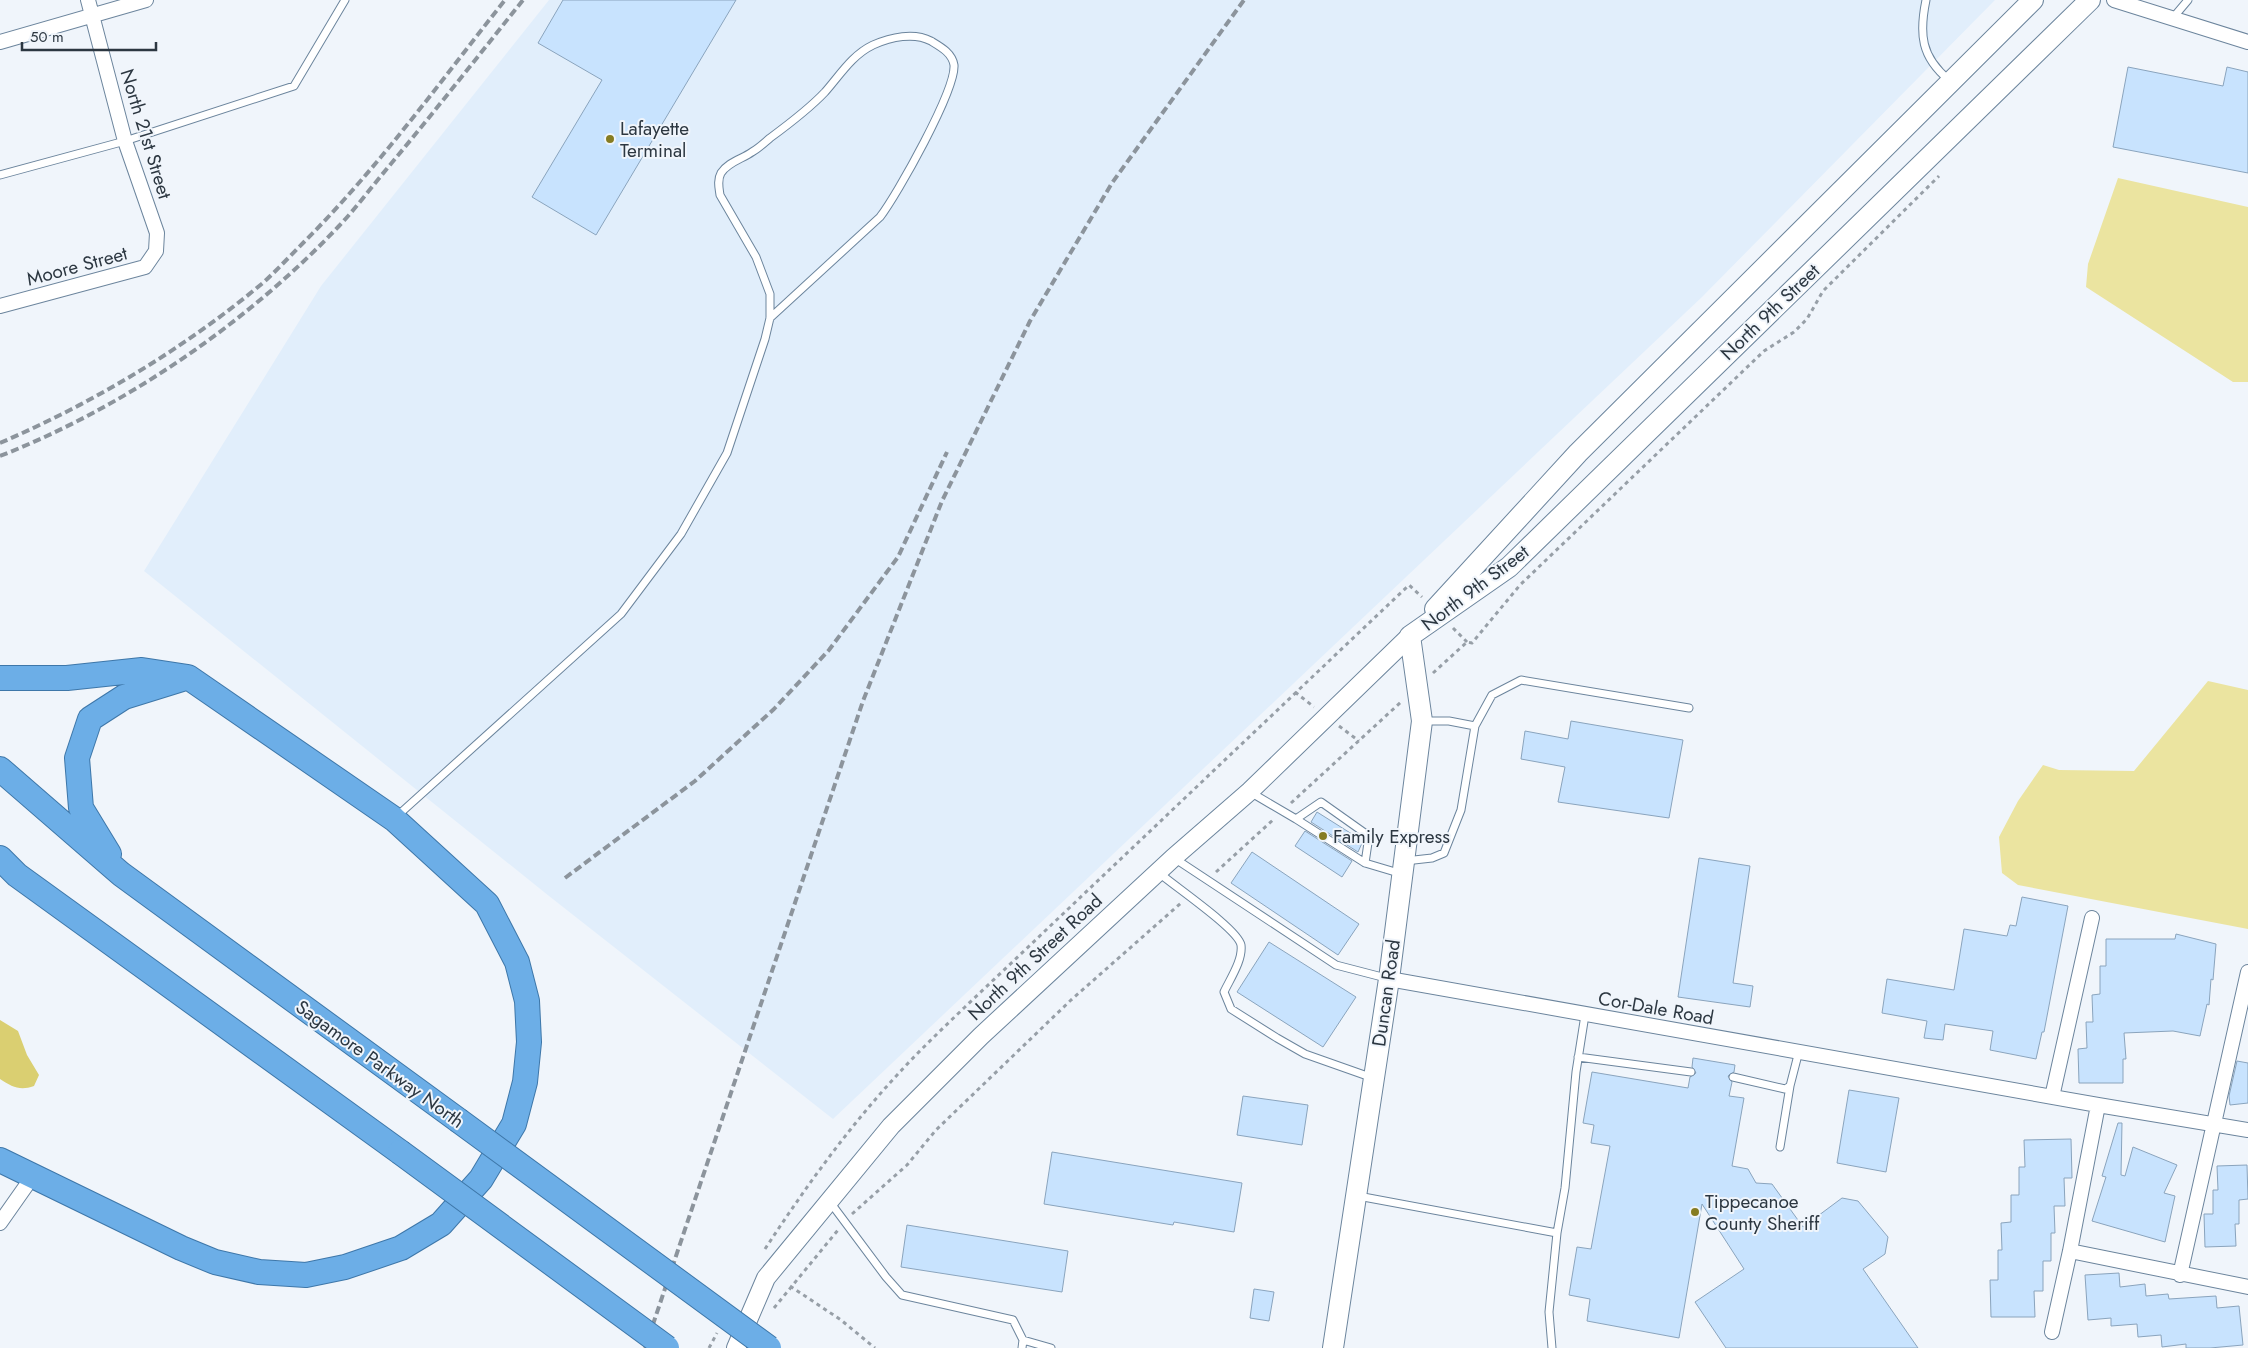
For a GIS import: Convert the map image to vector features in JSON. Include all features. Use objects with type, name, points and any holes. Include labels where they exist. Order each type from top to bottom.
[{"type":"highway","points":[[0,678],[67,678],[142,670],[188,678],[394,819],[488,904],[517,962],[527,1000],[529,1042],[525,1082],[514,1124],[481,1179],[441,1224],[401,1248],[345,1267],[306,1275],[259,1272],[215,1262],[180,1248],[0,1160]]},
{"type":"highway","points":[[121,874],[81,808],[77,758],[90,718],[124,697],[188,678]]},
{"type":"highway","name":"Sagamore Parkway North","points":[[0,769],[121,874],[769,1348]]},
{"type":"highway","points":[[0,858],[8,870],[400,1152],[667,1348]]},
{"type":"main road","name":"North 9th Street","points":[[1410,636],[1578,452],[2033,0]]},
{"type":"main road","name":"North 9th Street","points":[[1410,636],[1510,567],[2090,0]]},
{"type":"main road","name":"Duncan Road","points":[[1333,1348],[1389,979],[1422,721],[1410,636]]},
{"type":"street","name":"North 21st Street","points":[[88,0],[125,141],[157,233],[156,250]]},
{"type":"street","points":[[0,42],[146,0]]},
{"type":"street","points":[[2114,0],[2248,42]]},
{"type":"street","name":"Moore Street","points":[[0,306],[144,267],[156,250]]},
{"type":"street","name":"North 9th Street Road","points":[[736,1348],[766,1278],[828,1200],[891,1126],[967,1050],[1173,858],[1250,791],[1410,636]]},
{"type":"street","points":[[2052,1097],[2092,918]]},
{"type":"street","points":[[2180,1275],[2248,972]]},
{"type":"street","name":"Cor-Dale Road","points":[[1389,979],[1585,1015],[2248,1130]]},
{"type":"street","points":[[2052,1332],[2070,1251],[2098,1105]]},
{"type":"street","points":[[0,1223],[33,1176]]},
{"type":"street","points":[[2070,1251],[2180,1275],[2248,1287]]},
{"type":"lane","points":[[0,175],[125,141],[294,86],[344,0]]},
{"type":"lane","points":[[1926,0],[1922,32],[1927,54],[1936,69],[1951,81]]},
{"type":"lane","points":[[2172,19],[2188,0]]},
{"type":"lane","points":[[394,819],[621,614],[681,534],[727,453],[765,339],[770,318],[770,294],[756,257],[720,195],[718,184],[721,174],[732,162],[751,153],[796,118],[825,92],[850,62],[873,45],[887,40],[921,36],[940,47],[949,54],[954,63],[950,87],[895,198],[880,217],[770,318]]},
{"type":"lane","points":[[1250,791],[1365,863],[1402,868],[1444,853],[1461,810],[1475,726],[1492,695],[1521,680],[1690,708]]},
{"type":"lane","points":[[1422,721],[1449,721],[1475,726]]},
{"type":"lane","points":[[1296,820],[1321,802],[1369,836],[1365,863]]},
{"type":"lane","points":[[1173,858],[1223,889],[1336,965],[1389,979]]},
{"type":"lane","points":[[1158,872],[1188,897],[1229,926],[1241,944],[1240,957],[1224,992],[1231,1009],[1306,1054],[1373,1078]]},
{"type":"lane","points":[[1552,1348],[1549,1312],[1556,1233],[1564,1188],[1578,1057],[1585,1015]]},
{"type":"lane","points":[[1780,1147],[1790,1086],[1799,1051]]},
{"type":"lane","points":[[1578,1057],[1691,1072]]},
{"type":"lane","points":[[1733,1077],[1785,1089],[1790,1086]]},
{"type":"lane","points":[[1357,1196],[1556,1233]]},
{"type":"lane","points":[[828,1200],[902,1294],[1012,1320],[1023,1344],[1051,1348]]},
{"type":"path","points":[[1467,642],[1472,643],[1478,638],[1501,606],[1520,585],[1764,351],[1794,332],[1807,319],[1823,291],[1943,172]]},
{"type":"path","points":[[762,1254],[826,1160],[898,1073],[1135,844],[1410,585]]},
{"type":"path","points":[[1206,880],[1358,741]]},
{"type":"path","points":[[770,1313],[790,1286],[857,1208],[907,1165],[936,1130],[1070,1000],[1188,897]]},
{"type":"path","points":[[790,1286],[841,1320],[875,1348]]},
{"type":"path","points":[[709,1348],[718,1332]]},
{"type":"shaded area","points":[[549,0],[1995,0],[1702,297],[833,1119],[549,896],[144,571],[321,286]]},
{"type":"shaded area","points":[[2118,178],[2248,207],[2248,382],[2233,382],[2086,287],[2088,264]]},
{"type":"shaded area","points":[[2208,681],[2248,690],[2248,929],[2018,885],[2002,873],[1999,837],[2018,801],[2043,765],[2059,770],[2134,771]]},
{"type":"shaded area","points":[[0,1020],[18,1031],[27,1055],[39,1075],[34,1086],[16,1087],[0,1079]]},
{"type":"building","name":"Lafayette Terminal","points":[[563,0],[736,0],[596,235],[532,197],[602,80],[538,43]]},
{"type":"building","points":[[2128,67],[2223,86],[2227,67],[2248,72],[2248,173],[2113,147]]},
{"type":"building","points":[[1571,721],[1683,740],[1669,818],[1558,802],[1565,767],[1521,759],[1525,731],[1568,739]]},
{"type":"building","points":[[1317,812],[1363,841],[1358,852],[1311,822]]},
{"type":"building","points":[[1305,831],[1352,861],[1342,877],[1295,846]]},
{"type":"building","points":[[1252,852],[1359,924],[1338,955],[1231,883]]},
{"type":"building","points":[[1699,858],[1750,866],[1733,983],[1753,986],[1750,1007],[1678,997]]},
{"type":"building","points":[[2022,897],[2068,906],[2044,1032],[2042,1032],[2036,1059],[1990,1050],[1993,1031],[1945,1024],[1943,1040],[1924,1038],[1927,1021],[1882,1013],[1887,979],[1954,990],[1964,929],[2007,936],[2010,925],[2016,926]]},
{"type":"building","points":[[2176,934],[2216,944],[2209,1005],[2207,1004],[2200,1036],[2173,1031],[2124,1033],[2126,1059],[2123,1059],[2123,1083],[2079,1083],[2078,1049],[2087,1048],[2086,1022],[2093,1022],[2092,995],[2100,994],[2100,966],[2106,966],[2106,939],[2175,939]]},
{"type":"building","points":[[1269,942],[1356,997],[1323,1047],[1237,992]]},
{"type":"building","name":"Tippecanoe County Sheriff","points":[[1693,1058],[1735,1065],[1734,1072],[1728,1076],[1732,1082],[1729,1096],[1744,1098],[1732,1166],[1748,1169],[1756,1183],[1772,1184],[1803,1227],[1842,1198],[1858,1201],[1888,1237],[1885,1254],[1863,1269],[1918,1348],[1726,1348],[1695,1302],[1744,1269],[1702,1204],[1679,1338],[1587,1321],[1590,1299],[1569,1295],[1577,1247],[1591,1249],[1610,1146],[1591,1143],[1594,1125],[1583,1123],[1592,1072],[1688,1088],[1690,1077],[1696,1073],[1692,1067]]},
{"type":"building","points":[[2237,1061],[2248,1063],[2248,1103],[2230,1105],[2229,1096]]},
{"type":"building","points":[[1849,1090],[1899,1098],[1886,1172],[1837,1163]]},
{"type":"building","points":[[1243,1096],[1308,1105],[1302,1145],[1237,1135]]},
{"type":"building","points":[[2118,1123],[2122,1123],[2121,1175],[2125,1176],[2133,1147],[2177,1165],[2164,1193],[2175,1196],[2165,1242],[2092,1221],[2106,1177],[2102,1176]]},
{"type":"building","points":[[2071,1139],[2072,1178],[2064,1178],[2065,1206],[2054,1206],[2055,1233],[2051,1233],[2051,1261],[2043,1261],[2043,1291],[2034,1291],[2035,1317],[1991,1317],[1990,1280],[1998,1280],[1998,1250],[2002,1250],[2001,1223],[2011,1222],[2011,1195],[2019,1195],[2019,1167],[2025,1167],[2024,1140]]},
{"type":"building","points":[[1052,1152],[1242,1183],[1234,1232],[1174,1222],[1173,1225],[1044,1204]]},
{"type":"building","points":[[2247,1165],[2248,1199],[2239,1200],[2239,1224],[2235,1224],[2236,1246],[2205,1247],[2204,1214],[2213,1214],[2213,1190],[2218,1190],[2217,1166]]},
{"type":"building","points":[[907,1225],[1068,1251],[1062,1292],[901,1267]]},
{"type":"building","points":[[2119,1273],[2120,1287],[2145,1284],[2146,1296],[2168,1294],[2169,1299],[2216,1296],[2217,1308],[2239,1306],[2243,1345],[2186,1348],[2186,1344],[2162,1347],[2161,1335],[2138,1337],[2137,1324],[2111,1326],[2111,1318],[2088,1320],[2085,1275]]},
{"type":"building","points":[[1254,1289],[1274,1292],[1269,1321],[1250,1318]]},
{"type":"railway","points":[[0,443],[70,410],[138,372],[203,329],[264,282],[331,214],[383,155],[505,0]]},
{"type":"railway","points":[[0,456],[47,436],[93,413],[138,387],[182,359],[265,296],[303,262],[346,219],[523,0]]},
{"type":"railway","points":[[645,1348],[863,701],[942,501],[1030,321],[1112,183],[1244,0]]},
{"type":"railway","points":[[565,878],[695,781],[774,709],[829,650],[898,557],[947,452]]},
{"type":"place","name":"Lafayette Terminal","points":[[610,139]]},
{"type":"place","name":"Family Express","points":[[1323,836]]},
{"type":"place","name":"Tippecanoe County Sheriff","points":[[1695,1212]]}]
